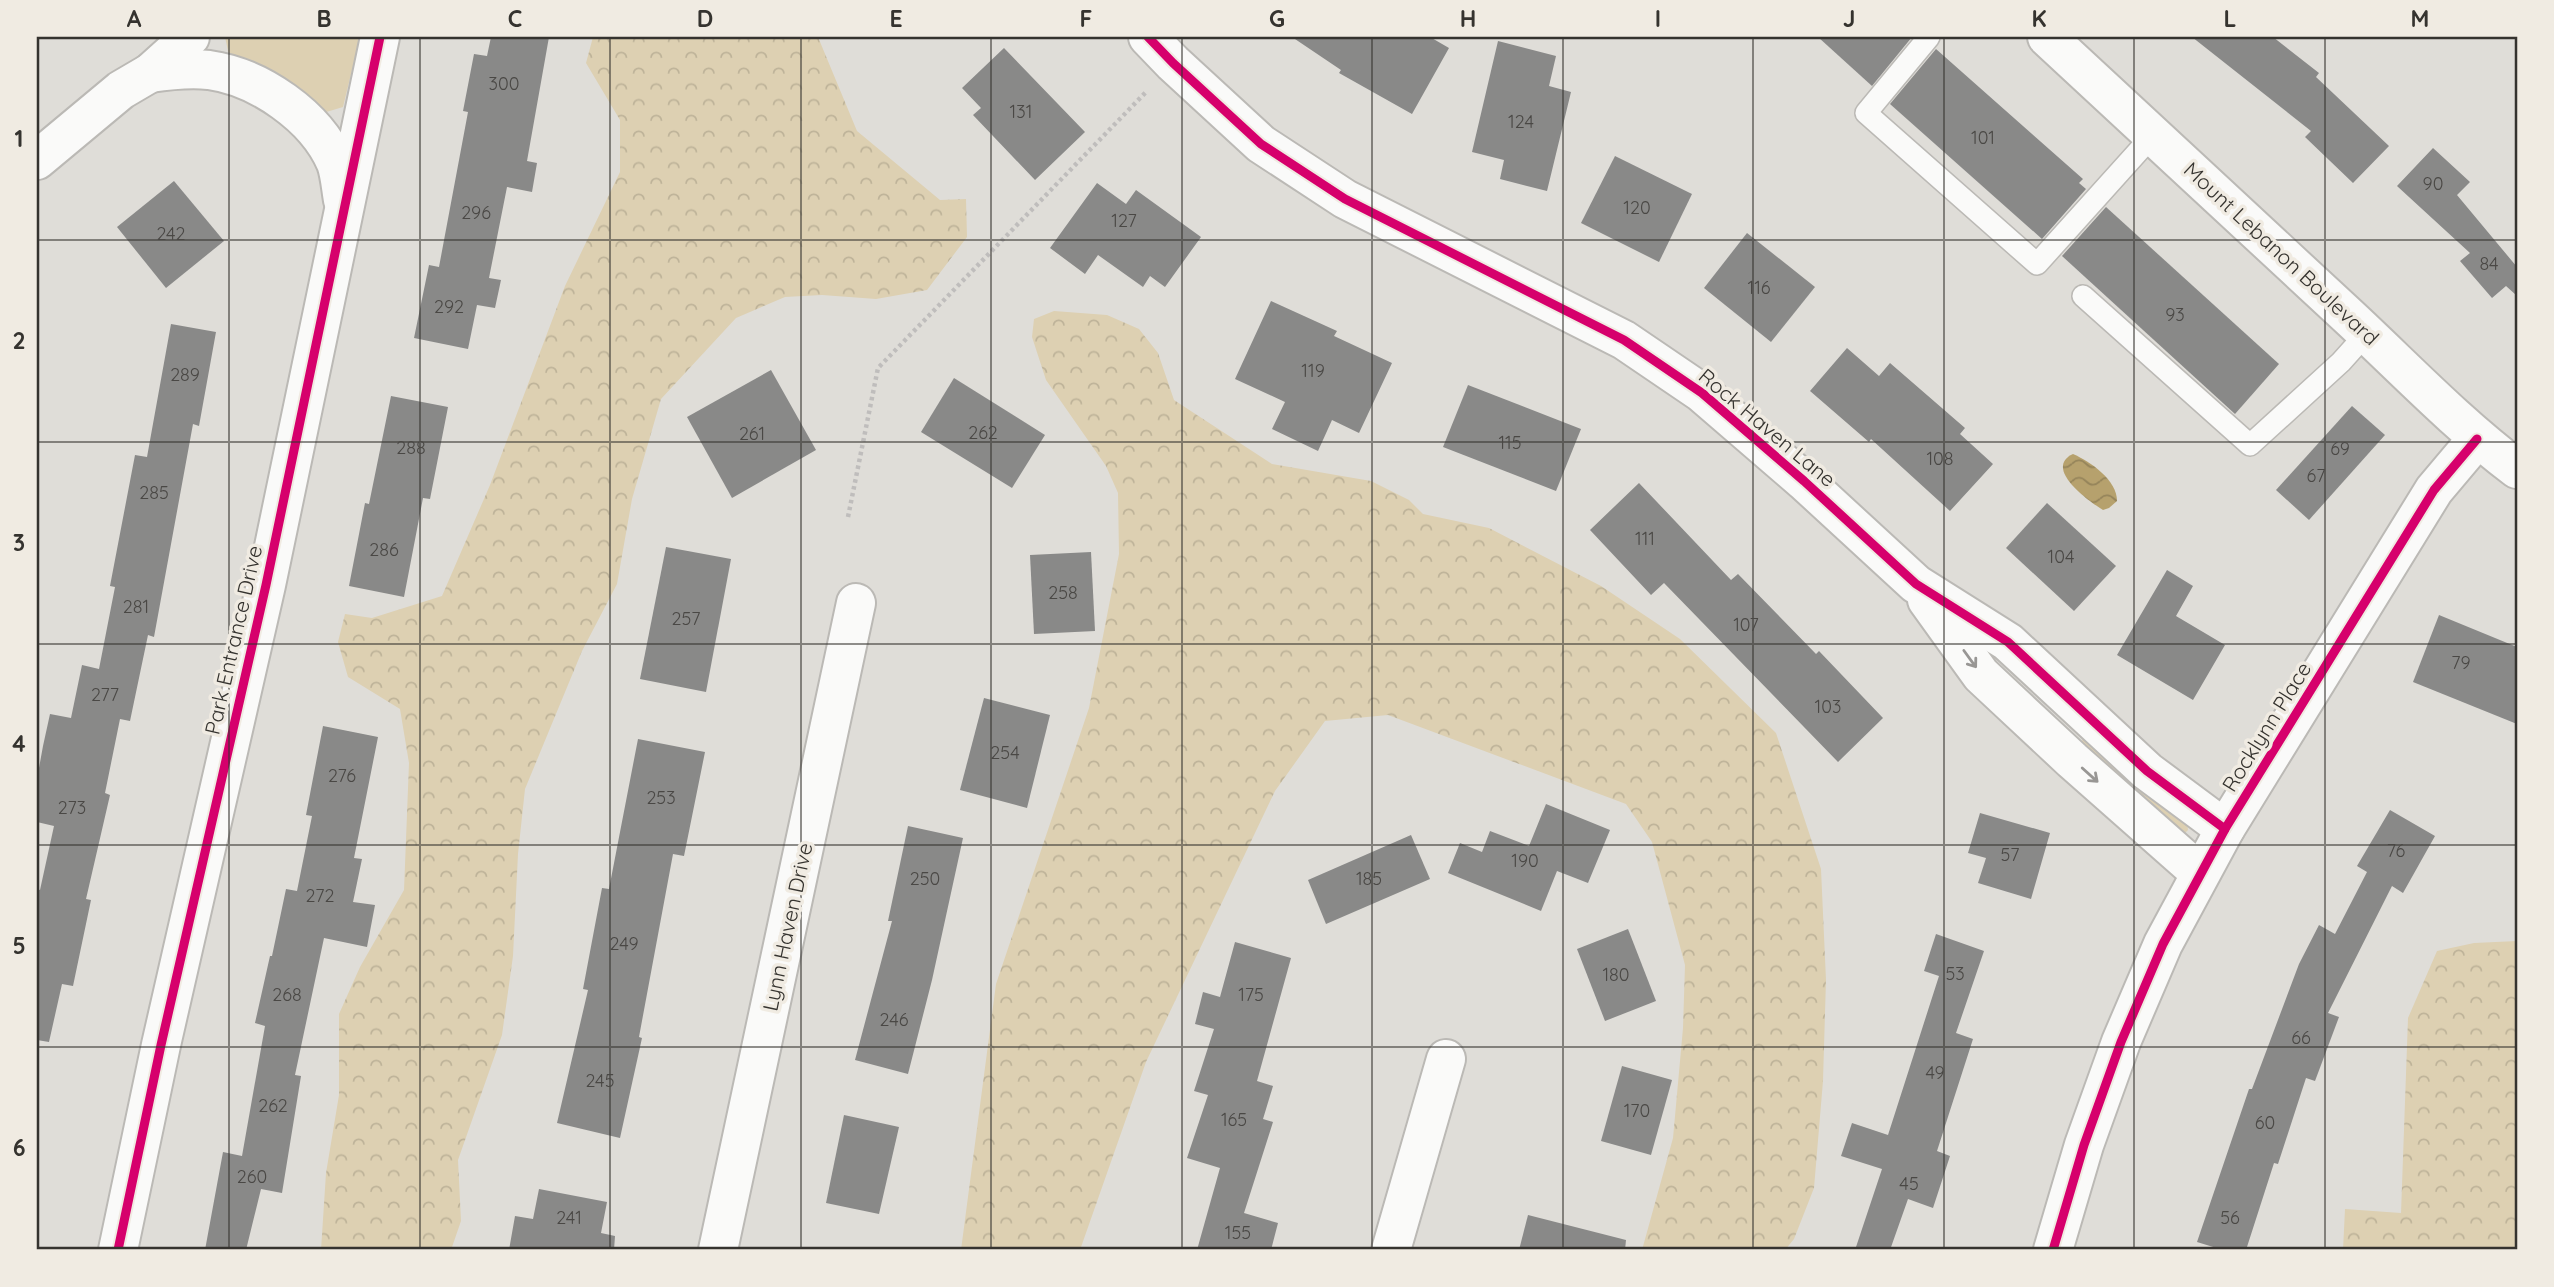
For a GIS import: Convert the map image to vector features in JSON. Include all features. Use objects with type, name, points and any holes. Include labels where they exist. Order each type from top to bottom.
[{"type":"street","points":[[37,160],[121,90],[150,73],[190,37]]},
{"type":"street","name":"Park Entrance Drive","points":[[118,1250],[160,1045],[266,585],[380,37]]},
{"type":"street","name":"Mount Lebanon Boulevard","points":[[2048,37],[2367,333],[2477,439],[2517,469]]},
{"type":"street","name":"Rock Haven Lane","points":[[1161,50],[1261,144],[1345,199],[1624,340],[1702,393],[1804,481],[1916,584],[2008,642],[2147,771],[2225,829]]},
{"type":"street","name":"Park Entrance Drive","points":[[150,73],[186,69],[211,71],[243,78],[279,98],[311,125],[336,164],[344,206]]},
{"type":"street","name":"Rocklynn Place","points":[[2053,1250],[2084,1145],[2121,1042],[2163,944],[2200,873],[2434,490],[2477,439]]},
{"type":"street","name":"Rock Haven Lane","points":[[1916,584],[1981,675],[2200,873]]},
{"type":"street","name":"Lynn Haven Drive","points":[[718,1250],[856,603]]},
{"type":"street","points":[[2039,729],[2069,699]]},
{"type":"street","points":[[1391,1250],[1446,1059]]},
{"type":"lane","points":[[1928,37],[1866,113],[2037,264],[2153,135]]},
{"type":"lane","points":[[2083,296],[2250,445],[2341,362],[2367,333]]},
{"type":"path","points":[[848,517],[878,368],[1161,50]]},
{"type":"green space","points":[[225,37],[360,37],[343,107],[323,113],[300,88],[259,65],[229,55]]},
{"type":"green space","points":[[593,37],[818,37],[857,131],[940,200],[966,199],[967,237],[927,290],[876,299],[822,295],[785,297],[736,318],[661,399],[632,499],[617,584],[582,651],[525,789],[518,854],[513,956],[502,1035],[458,1160],[461,1221],[451,1250],[321,1250],[326,1173],[339,1095],[339,1014],[360,967],[404,890],[409,763],[400,709],[348,677],[338,642],[345,614],[372,618],[442,596],[490,485],[565,286],[620,172],[620,120],[586,63]]},
{"type":"green space","points":[[1054,311],[1107,315],[1139,329],[1158,353],[1174,400],[1272,464],[1371,481],[1409,500],[1423,514],[1489,528],[1601,586],[1680,639],[1776,733],[1821,869],[1826,980],[1823,1081],[1814,1188],[1794,1239],[1785,1250],[1642,1250],[1673,1138],[1683,1028],[1685,965],[1652,842],[1626,804],[1388,715],[1325,721],[1275,791],[1146,1062],[1080,1250],[961,1250],[996,984],[1089,708],[1119,554],[1118,493],[1106,466],[1046,380],[1032,337],[1034,319]]},
{"type":"green space","points":[[2084,737],[2187,822],[2188,830],[2183,835],[2081,743]]},
{"type":"green space","points":[[2517,941],[2517,1250],[2343,1250],[2345,1209],[2401,1213],[2408,1018],[2437,951],[2474,943]]},
{"type":"water","points":[[2073,454],[2095,467],[2113,486],[2117,501],[2109,508],[2103,510],[2088,499],[2065,475],[2065,460]]},
{"type":"building","points":[[491,37],[549,37],[527,161],[537,163],[532,192],[507,187],[489,278],[501,280],[495,308],[477,305],[468,349],[414,338],[429,265],[439,267],[468,112],[463,111],[474,54],[487,56]]},
{"type":"building","points":[[1292,37],[1430,37],[1449,48],[1412,114],[1339,73],[1341,70]]},
{"type":"building","points":[[1818,37],[1912,37],[1872,86]]},
{"type":"building","points":[[2192,37],[2273,37],[2319,73],[2316,77],[2389,146],[2353,183],[2305,137],[2311,131]]},
{"type":"building","points":[[1498,41],[1556,56],[1549,86],[1571,92],[1547,191],[1500,179],[1504,160],[1472,152]]},
{"type":"building","points":[[1004,48],[1085,132],[1035,180],[973,115],[981,108],[962,88]]},
{"type":"building","points":[[1936,49],[2083,179],[2079,183],[2086,189],[2042,239],[1890,104]]},
{"type":"building","points":[[2433,148],[2470,182],[2457,195],[2517,267],[2516,295],[2506,286],[2492,298],[2460,261],[2470,253],[2397,186]]},
{"type":"building","points":[[1615,156],[1692,194],[1659,262],[1581,223]]},
{"type":"building","points":[[174,181],[224,241],[166,288],[117,227]]},
{"type":"building","points":[[1097,183],[1126,204],[1136,190],[1201,237],[1165,287],[1150,276],[1143,287],[1098,255],[1085,274],[1050,248]]},
{"type":"building","points":[[2106,207],[2279,364],[2235,414],[2062,256]]},
{"type":"building","points":[[1747,233],[1815,287],[1771,342],[1704,288]]},
{"type":"building","points":[[1271,301],[1337,331],[1334,336],[1392,363],[1359,433],[1332,420],[1318,451],[1272,429],[1285,402],[1235,379]]},
{"type":"building","points":[[171,324],[216,332],[199,426],[193,424],[154,637],[148,635],[130,721],[120,719],[105,793],[110,795],[86,899],[91,900],[73,986],[62,984],[49,1042],[37,1040],[37,889],[40,890],[54,826],[37,822],[37,779],[43,746],[50,714],[71,718],[82,665],[99,669],[115,587],[110,586],[135,455],[147,457]]},
{"type":"building","points":[[1847,348],[1879,376],[1890,363],[1965,428],[1960,434],[1993,464],[1950,511],[1871,439],[1869,442],[1810,391]]},
{"type":"building","points":[[771,370],[816,450],[732,498],[687,417]]},
{"type":"building","points":[[954,378],[1045,435],[1012,488],[921,432]]},
{"type":"building","points":[[1468,385],[1581,429],[1556,491],[1443,447]]},
{"type":"building","points":[[391,396],[448,407],[430,499],[423,498],[404,597],[349,586],[365,503],[369,504]]},
{"type":"building","points":[[2352,406],[2385,435],[2309,520],[2276,490]]},
{"type":"building","points":[[1639,483],[1731,580],[1738,574],[1816,654],[1819,651],[1883,718],[1838,762],[1664,583],[1651,595],[1590,530]]},
{"type":"building","points":[[2047,503],[2116,566],[2074,611],[2006,548]]},
{"type":"building","points":[[666,547],[731,559],[706,692],[640,679]]},
{"type":"building","points":[[1091,552],[1095,631],[1034,634],[1030,555]]},
{"type":"building","points":[[2167,570],[2193,586],[2176,616],[2225,645],[2193,700],[2117,655]]},
{"type":"building","points":[[2439,615],[2517,647],[2517,724],[2413,682]]},
{"type":"building","points":[[984,698],[1050,715],[1027,808],[960,790]]},
{"type":"building","points":[[323,726],[378,737],[354,858],[362,859],[353,902],[375,905],[367,947],[324,938],[295,1075],[301,1076],[282,1193],[261,1189],[246,1250],[205,1250],[223,1152],[242,1156],[265,1026],[255,1023],[286,889],[297,891],[312,816],[306,815]]},
{"type":"building","points":[[638,739],[705,752],[684,856],[673,854],[639,1037],[642,1038],[620,1138],[557,1123],[588,990],[583,989],[602,888],[609,889]]},
{"type":"building","points":[[1546,804],[1610,830],[1588,883],[1557,871],[1541,911],[1448,873],[1460,843],[1482,852],[1490,831],[1529,846]]},
{"type":"building","points":[[2390,810],[2435,836],[2403,893],[2392,886],[2328,1013],[2339,1017],[2315,1081],[2306,1078],[2278,1164],[2274,1163],[2246,1250],[2223,1250],[2197,1242],[2249,1089],[2252,1089],[2299,964],[2319,925],[2335,934],[2367,872],[2357,866]]},
{"type":"building","points":[[1980,813],[2050,833],[2031,899],[1978,883],[1986,858],[1968,853]]},
{"type":"building","points":[[908,826],[963,838],[908,1074],[855,1060],[892,921],[888,921]]},
{"type":"building","points":[[1411,835],[1430,879],[1326,924],[1308,880]]},
{"type":"building","points":[[1628,929],[1656,1001],[1605,1021],[1577,949]]},
{"type":"building","points":[[1936,934],[1984,951],[1956,1033],[1973,1039],[1937,1151],[1950,1156],[1933,1208],[1908,1199],[1890,1250],[1855,1250],[1882,1169],[1841,1156],[1852,1123],[1888,1135],[1939,976],[1924,971]]},
{"type":"building","points":[[1235,942],[1291,958],[1257,1081],[1273,1086],[1263,1119],[1273,1122],[1244,1213],[1278,1223],[1271,1250],[1197,1250],[1220,1168],[1187,1158],[1208,1095],[1194,1091],[1214,1029],[1195,1024],[1203,992],[1220,997]]},
{"type":"building","points":[[1622,1066],[1672,1080],[1651,1155],[1601,1141]]},
{"type":"building","points":[[844,1115],[899,1127],[879,1214],[826,1203]]},
{"type":"building","points":[[539,1189],[607,1202],[601,1233],[615,1236],[614,1250],[509,1250],[515,1216],[533,1219]]},
{"type":"building","points":[[1528,1215],[1626,1240],[1625,1250],[1519,1250]]},
{"type":"cycle path","points":[[118,1250],[161,1045],[266,585],[380,37]]},
{"type":"cycle path","points":[[1148,37],[1261,144],[1345,199],[1624,340],[1702,393],[1804,481],[1916,584],[2008,642],[2147,771],[2225,829]]},
{"type":"cycle path","points":[[2053,1250],[2084,1145],[2121,1042],[2163,944],[2225,829],[2434,490],[2477,439]]}]
